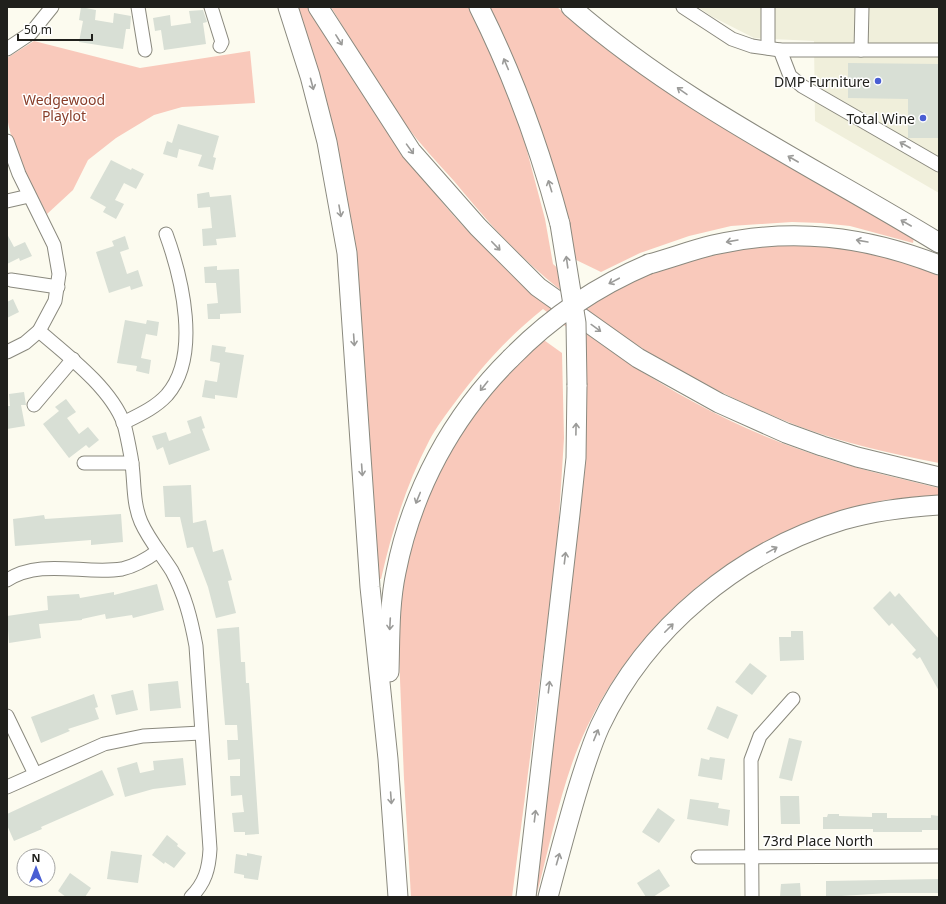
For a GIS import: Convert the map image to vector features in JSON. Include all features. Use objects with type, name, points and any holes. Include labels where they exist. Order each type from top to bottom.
[{"type":"highway","points":[[288,7],[310,76],[327,142],[347,253],[370,587],[388,760],[398,897]]},
{"type":"highway","points":[[318,7],[411,151],[478,227],[538,287],[638,358],[719,403],[786,433],[822,446],[856,457],[939,477]]},
{"type":"highway","points":[[479,7],[495,38],[519,94],[541,158],[560,224],[576,323],[578,385],[576,458],[526,897]]},
{"type":"highway","points":[[571,7],[625,51],[690,97],[733,124],[939,244]]},
{"type":"highway","points":[[388,760],[391,613],[396,572],[409,524],[428,476],[458,421],[493,376],[546,326],[580,300],[628,273],[649,264],[691,251],[733,241],[759,237],[811,236],[872,243],[916,255],[939,265]]},
{"type":"highway","points":[[548,897],[582,778],[600,727],[624,682],[661,636],[699,599],[719,584],[750,563],[797,537],[843,520],[868,514],[911,507],[939,505]]},
{"type":"street","points":[[7,49],[31,33],[52,7]]},
{"type":"street","points":[[138,7],[145,50]]},
{"type":"street","points":[[211,7],[222,42],[220,46]]},
{"type":"street","points":[[683,7],[732,39],[752,46],[774,49],[939,50]]},
{"type":"street","points":[[768,7],[774,49],[790,76],[802,86],[939,165]]},
{"type":"street","points":[[861,50],[862,7]]},
{"type":"street","points":[[7,141],[29,196],[54,245],[58,262],[58,287],[49,314],[39,331],[25,343],[7,352]]},
{"type":"street","points":[[7,201],[29,196]]},
{"type":"street","points":[[123,423],[151,409],[167,394],[181,369],[185,351],[182,297],[176,260],[166,234]]},
{"type":"street","points":[[11,280],[58,287]]},
{"type":"street","points":[[39,331],[73,359],[99,385],[123,423],[132,462],[135,500],[141,523],[158,552],[172,571],[184,595],[191,620],[196,646],[210,849],[206,879],[191,897]]},
{"type":"street","points":[[34,405],[73,359]]},
{"type":"street","points":[[84,464],[132,462]]},
{"type":"street","points":[[7,580],[22,572],[42,568],[123,568],[147,559],[158,552]]},
{"type":"street","points":[[752,897],[751,772],[754,748],[760,736],[794,699]]},
{"type":"street","points":[[7,716],[35,774]]},
{"type":"street","points":[[7,787],[104,744],[143,736],[201,733]]},
{"type":"street","name":"73rd Place North","points":[[698,857],[939,856]]},
{"type":"shaded area","points":[[698,7],[939,7],[939,193],[815,121],[814,41],[754,38],[711,16]]},
{"type":"green space","points":[[297,7],[308,7],[395,141],[458,221],[523,282],[597,341],[636,368],[677,393],[761,435],[837,462],[939,488],[939,496],[886,500],[872,503],[808,522],[768,540],[730,563],[694,589],[662,619],[633,652],[608,688],[587,727],[578,747],[564,789],[536,897],[534,897],[581,338],[543,309],[518,330],[486,364],[466,388],[438,426],[429,441],[413,474],[400,508],[381,579],[376,578],[351,243],[343,173],[321,79]]},
{"type":"green space","points":[[331,7],[469,7],[509,95],[526,147],[545,219],[553,264],[592,299],[651,270],[731,249],[779,243],[826,246],[869,252],[912,264],[939,276],[939,463],[886,452],[832,438],[756,409],[675,368],[635,344],[561,291],[527,261],[495,229],[405,124],[385,96]]},
{"type":"green space","points":[[490,7],[557,7],[610,52],[652,81],[726,129],[914,238],[913,243],[850,226],[792,222],[731,226],[689,236],[640,253],[601,272],[572,258],[538,120],[517,66]]},
{"type":"green space","name":"Wedgewood Playlot","points":[[34,41],[140,68],[250,51],[255,103],[182,107],[154,115],[116,138],[88,160],[73,190],[47,214],[17,152],[12,139],[7,114],[7,58]]},
{"type":"green space","points":[[541,338],[562,353],[564,438],[557,549],[512,897],[411,897],[404,779],[397,604],[421,502],[450,445],[496,380]]},
{"type":"building","points":[[81,7],[96,10],[95,20],[113,23],[114,13],[131,16],[130,29],[126,29],[123,49],[79,42],[83,21],[79,20]]},
{"type":"building","points":[[203,10],[207,22],[203,23],[206,44],[164,50],[161,30],[155,31],[153,18],[170,15],[171,26],[191,23],[189,11]]},
{"type":"building","points":[[848,63],[939,64],[939,138],[908,138],[908,99],[848,98]]},
{"type":"building","points":[[178,124],[219,136],[213,157],[216,158],[213,170],[198,166],[202,155],[179,149],[177,158],[163,154],[167,141],[172,143]]},
{"type":"building","points":[[111,160],[131,170],[132,168],[144,174],[136,189],[124,183],[115,200],[124,204],[116,219],[103,212],[106,207],[90,198]]},
{"type":"building","points":[[209,192],[210,197],[231,195],[236,237],[216,239],[217,245],[203,246],[202,229],[212,228],[210,207],[198,208],[197,194]]},
{"type":"building","points":[[7,234],[14,247],[25,242],[32,256],[20,261],[19,258],[7,264]]},
{"type":"building","points":[[125,236],[129,249],[120,252],[127,274],[138,270],[143,286],[131,290],[130,286],[109,293],[96,252],[114,246],[112,241]]},
{"type":"building","points":[[217,266],[217,270],[239,269],[241,313],[220,314],[220,319],[208,319],[207,304],[218,303],[216,283],[205,283],[204,267]]},
{"type":"building","points":[[13,299],[19,312],[7,318],[7,302]]},
{"type":"building","points":[[125,320],[146,324],[147,320],[159,322],[157,336],[146,334],[141,358],[151,360],[149,374],[136,371],[137,366],[117,363]]},
{"type":"building","points":[[212,345],[226,347],[225,352],[244,355],[237,398],[215,395],[215,399],[202,397],[205,380],[217,382],[220,363],[210,361]]},
{"type":"building","points":[[24,392],[26,405],[21,405],[25,426],[7,429],[7,406],[10,406],[9,394]]},
{"type":"building","points":[[66,399],[76,412],[67,418],[79,434],[88,427],[99,440],[89,448],[86,445],[69,458],[43,424],[59,411],[55,407]]},
{"type":"building","points":[[201,416],[205,428],[202,429],[210,450],[169,465],[163,447],[157,450],[152,436],[166,432],[169,441],[191,433],[187,421]]},
{"type":"building","points":[[191,485],[193,523],[206,520],[213,552],[223,549],[232,580],[228,581],[236,613],[216,618],[208,587],[193,547],[187,548],[180,517],[165,517],[163,486]]},
{"type":"building","points":[[121,514],[123,542],[91,545],[91,540],[15,546],[13,519],[44,515],[45,519]]},
{"type":"building","points":[[157,584],[164,610],[133,618],[132,615],[106,619],[105,614],[82,620],[39,624],[41,638],[9,643],[7,616],[48,610],[47,596],[79,594],[80,598],[114,592],[114,595]]},
{"type":"building","points":[[890,591],[895,597],[899,593],[939,639],[939,691],[920,657],[917,659],[912,654],[916,650],[892,623],[889,626],[873,608]]},
{"type":"building","points":[[239,627],[241,662],[245,662],[246,683],[249,683],[259,834],[245,835],[245,832],[234,832],[232,813],[244,812],[242,795],[231,796],[230,776],[240,776],[240,759],[228,760],[227,740],[238,740],[237,725],[225,725],[217,629]]},
{"type":"building","points":[[791,631],[803,631],[804,660],[780,661],[779,637],[791,637]]},
{"type":"building","points":[[750,663],[767,676],[752,695],[735,682]]},
{"type":"building","points":[[178,681],[181,708],[150,711],[148,684]]},
{"type":"building","points":[[133,690],[138,710],[116,715],[111,695]]},
{"type":"building","points":[[94,694],[98,707],[95,708],[99,719],[68,729],[70,731],[41,743],[31,717]]},
{"type":"building","points":[[717,706],[738,715],[728,739],[707,729]]},
{"type":"building","points":[[789,738],[802,741],[792,781],[779,778]]},
{"type":"building","points":[[710,757],[725,759],[722,780],[698,776],[701,758],[709,760]]},
{"type":"building","points":[[183,758],[186,785],[153,789],[125,797],[117,768],[137,762],[140,773],[154,770],[153,761]]},
{"type":"building","points":[[102,770],[114,795],[41,827],[42,829],[14,841],[7,825],[7,814]]},
{"type":"building","points":[[780,796],[799,796],[800,824],[781,824]]},
{"type":"building","points":[[690,799],[719,803],[718,808],[730,810],[728,826],[687,819]]},
{"type":"building","points":[[658,808],[675,820],[659,843],[642,832]]},
{"type":"building","points":[[872,813],[887,813],[887,818],[931,818],[931,815],[939,816],[939,830],[922,830],[922,832],[873,832],[873,829],[823,829],[823,817],[827,817],[828,814],[839,814],[839,816],[872,817]]},
{"type":"building","points":[[167,835],[186,853],[174,868],[165,862],[164,864],[152,855]]},
{"type":"building","points":[[111,851],[142,855],[138,883],[107,879]]},
{"type":"building","points":[[247,853],[262,856],[258,880],[244,878],[244,875],[234,873],[236,854],[247,856]]},
{"type":"building","points":[[659,869],[670,886],[653,897],[646,897],[637,883]]},
{"type":"building","points":[[70,873],[91,888],[85,897],[66,897],[58,891]]},
{"type":"building","points":[[939,879],[939,893],[888,893],[826,897],[826,881]]},
{"type":"building","points":[[800,883],[801,897],[780,897],[781,884]]},
{"type":"place","name":"DMP Furniture","points":[[878,81]]},
{"type":"place","name":"Total Wine","points":[[923,118]]}]
